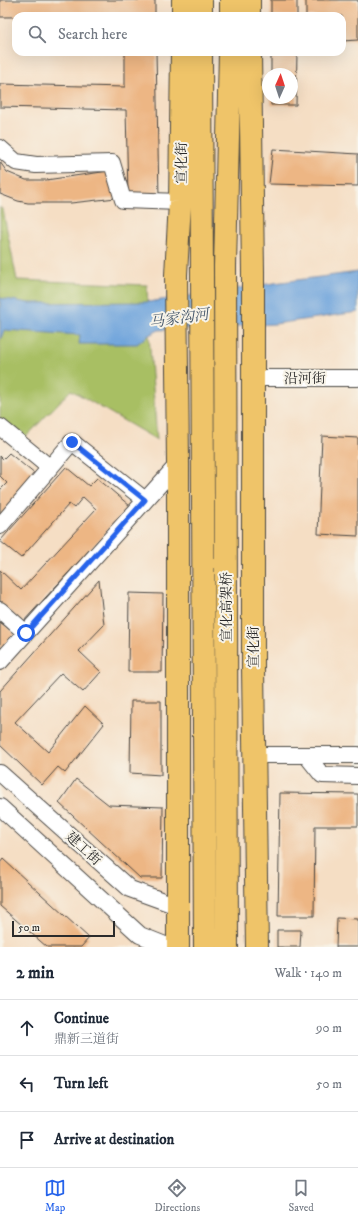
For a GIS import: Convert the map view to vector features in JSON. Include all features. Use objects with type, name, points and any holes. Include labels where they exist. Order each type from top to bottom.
[{"type":"highway","points":[[182,12],[183,0]]},
{"type":"highway","points":[[201,0],[201,12]]},
{"type":"highway","points":[[231,0],[231,12]]},
{"type":"highway","points":[[249,0],[249,12]]},
{"type":"highway","name":"宣化街","points":[[178,464],[176,275],[180,202],[182,56]]},
{"type":"highway","name":"宣化街","points":[[201,56],[202,268]]},
{"type":"highway","name":"宣化高架桥","points":[[227,947],[225,266],[230,56]]},
{"type":"highway","name":"宣化街","points":[[250,56],[253,272],[254,755],[258,947]]},
{"type":"highway","name":"宣化高架桥","points":[[202,268],[205,947]]},
{"type":"highway","points":[[178,464],[178,947]]},
{"type":"street","points":[[0,148],[16,162],[36,165],[112,163],[123,200],[180,202]]},
{"type":"street","name":"沿河街","points":[[253,378],[358,378]]},
{"type":"street","points":[[0,428],[49,467]]},
{"type":"street","points":[[0,526],[72,442],[145,500]]},
{"type":"street","points":[[0,662],[178,464]]},
{"type":"street","points":[[0,610],[26,633]]},
{"type":"street","points":[[254,755],[358,755]]},
{"type":"street","points":[[306,755],[322,775],[358,776]]},
{"type":"street","name":"建工街","points":[[0,773],[130,889],[177,906]]},
{"type":"street","name":"建工街","points":[[0,807],[140,934],[170,947]]},
{"type":"green space","points":[[0,207],[3,210],[17,280],[147,285],[149,335],[157,440],[71,390],[22,441],[0,422]]},
{"type":"water","name":"马家沟河","points":[[358,272],[358,312],[275,324],[159,330],[137,344],[79,344],[80,335],[4,330],[0,339],[0,298],[29,303],[148,302]]},
{"type":"building","points":[[0,0],[155,0],[155,12],[12,12],[12,17],[0,17]]},
{"type":"building","points":[[271,0],[297,0],[297,12],[271,12]]},
{"type":"building","points":[[306,0],[358,0],[358,40],[346,41],[346,12],[306,12]]},
{"type":"building","points":[[125,56],[156,56],[159,196],[128,195],[126,110],[0,107],[0,84],[125,87]]},
{"type":"building","points":[[271,56],[297,56],[297,68],[271,68]]},
{"type":"building","points":[[271,104],[296,104],[296,105]]},
{"type":"building","points":[[273,149],[358,154],[358,186],[269,184]]},
{"type":"building","points":[[0,162],[7,172],[26,180],[46,180],[109,171],[116,198],[71,203],[28,203],[18,201],[0,194]]},
{"type":"building","points":[[322,436],[358,438],[358,536],[318,534]]},
{"type":"building","points":[[9,453],[36,475],[0,517],[0,490],[7,483],[0,476],[0,456],[3,459]]},
{"type":"building","points":[[66,467],[89,486],[97,478],[130,506],[22,623],[0,603],[0,570],[21,590],[96,509],[83,497],[74,508],[69,504],[21,558],[0,541]]},
{"type":"building","points":[[99,580],[104,625],[79,651],[101,672],[83,692],[61,673],[15,722],[48,752],[85,706],[104,724],[65,773],[58,767],[42,785],[0,745],[0,691]]},
{"type":"building","points":[[129,593],[163,594],[162,672],[128,672]]},
{"type":"building","points":[[0,622],[15,634],[0,649]]},
{"type":"building","points":[[131,701],[161,701],[161,775],[130,773]]},
{"type":"building","points":[[76,779],[109,805],[163,807],[162,878],[140,878],[59,803]]},
{"type":"building","points":[[280,793],[358,794],[358,826],[315,826],[314,916],[278,916]]},
{"type":"building","points":[[3,859],[89,938],[81,947],[47,947],[0,906],[0,863]]},
{"type":"building","points":[[337,918],[358,919],[358,947],[336,947]]},
{"type":"building","points":[[277,930],[301,930],[300,947],[277,947]]},
{"type":"route","points":[[26,633],[145,500],[72,442]]}]
